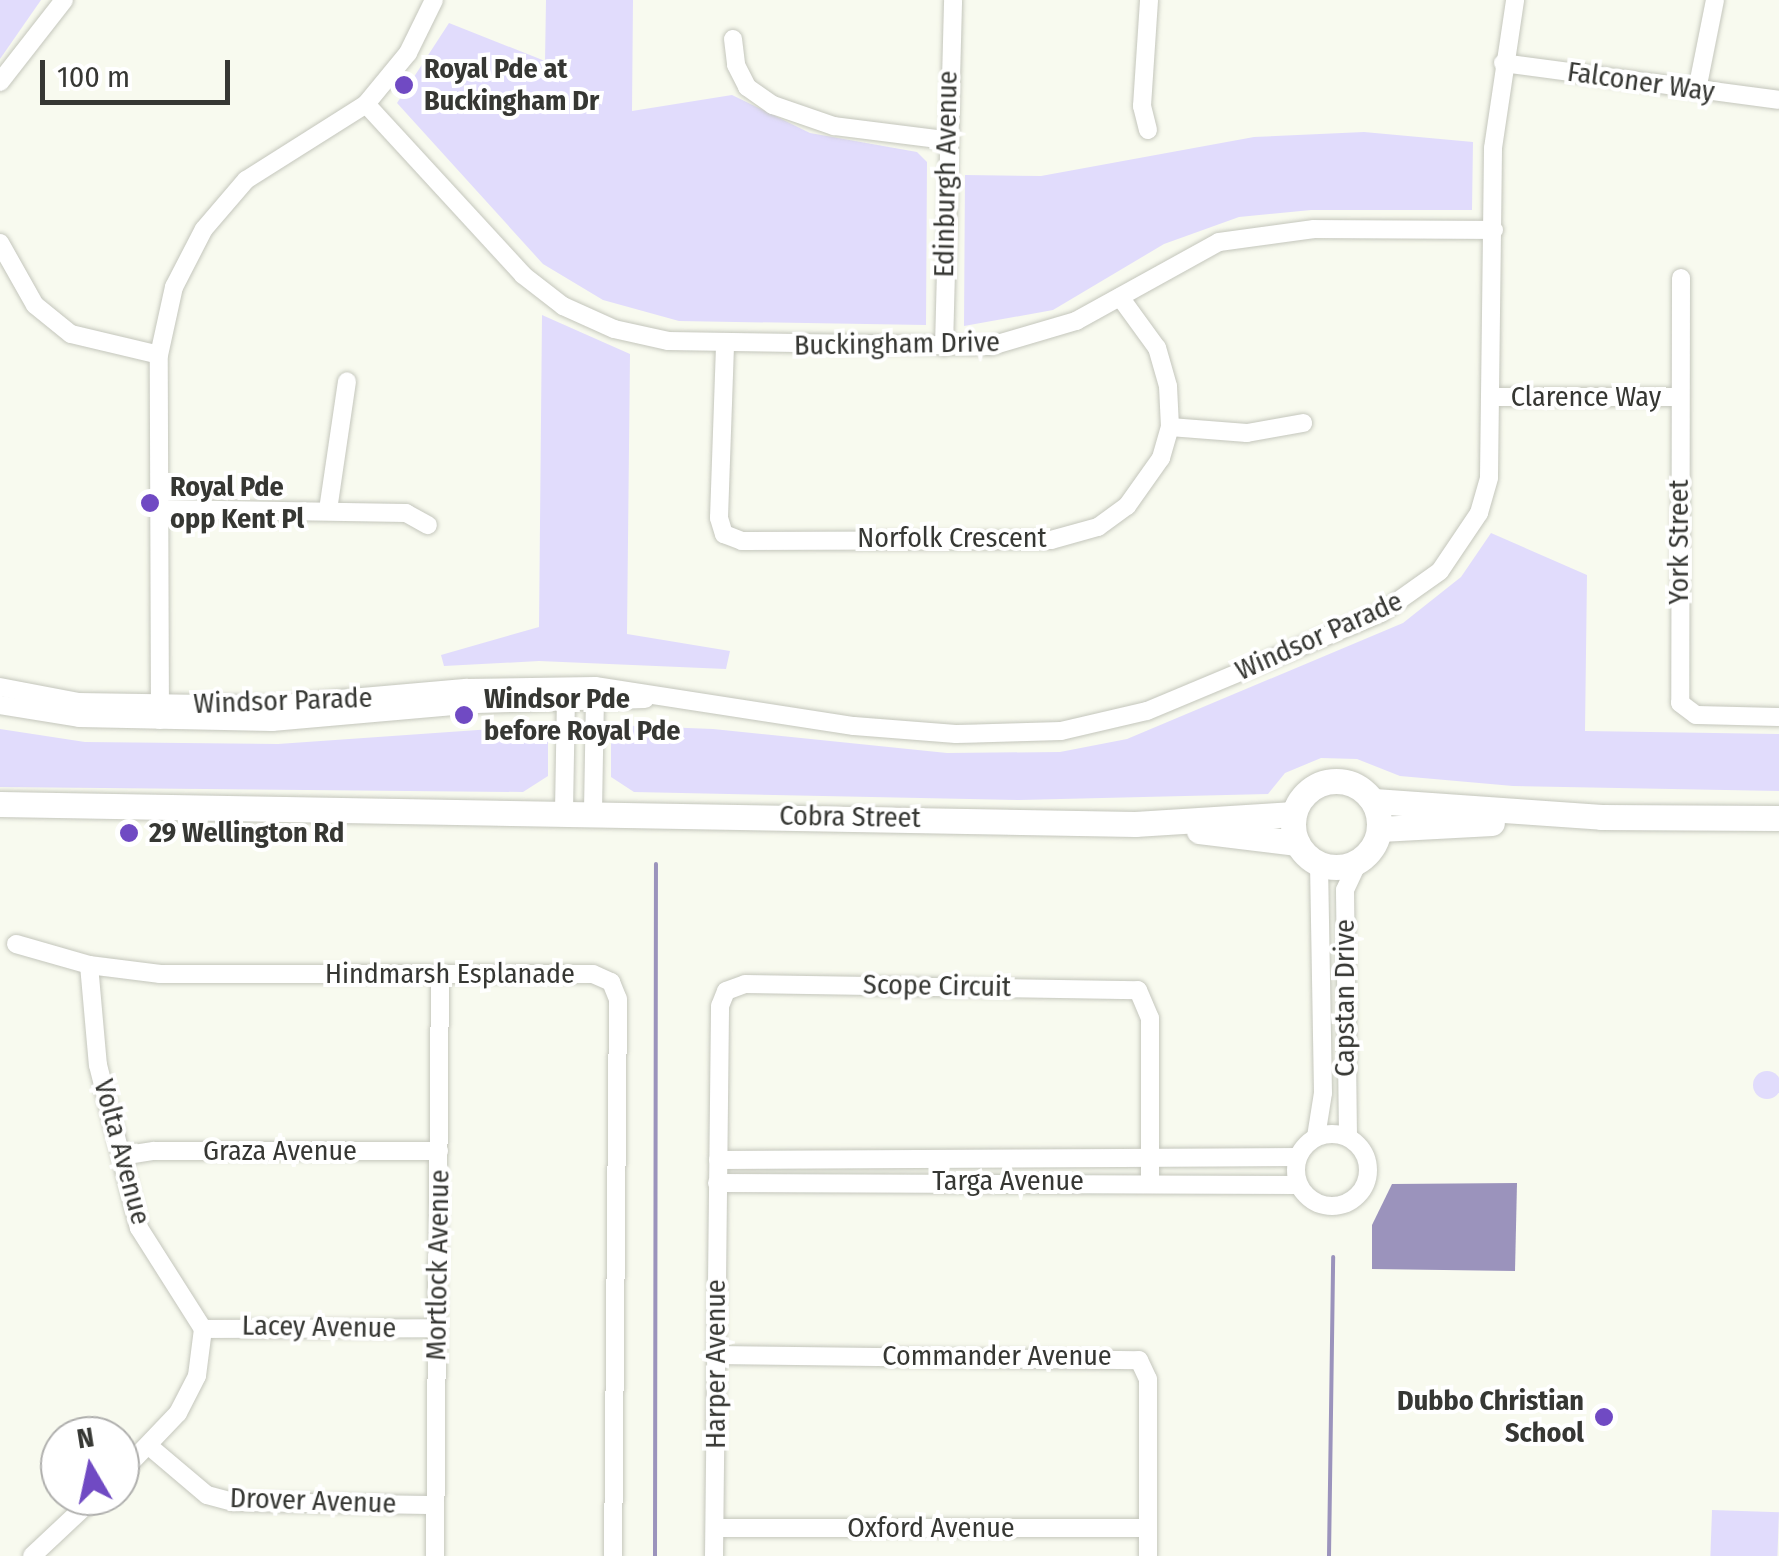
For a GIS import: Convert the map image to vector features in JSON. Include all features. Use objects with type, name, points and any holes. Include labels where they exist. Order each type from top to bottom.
[{"type":"highway","points":[[1374,801],[1380,828],[1358,862],[1318,863],[1297,843],[1294,814],[1322,782],[1352,783],[1374,801],[1602,816],[1779,818]]},
{"type":"highway","name":"Cobra Street","points":[[0,804],[564,810],[1134,824],[1294,814]]},
{"type":"highway","name":"Cobra Street","points":[[0,816],[498,822],[564,810]]},
{"type":"highway","points":[[1380,828],[1602,816]]},
{"type":"highway","name":"Cobra Street","points":[[1134,824],[1297,843]]},
{"type":"street","points":[[0,82],[64,0]]},
{"type":"street","points":[[160,712],[159,355],[174,287],[222,205],[277,159],[366,104],[408,53],[434,0]]},
{"type":"street","name":"Edinburgh Avenue","points":[[944,348],[944,140],[953,0]]},
{"type":"street","points":[[1148,130],[1142,106],[1149,0]]},
{"type":"street","name":"Windsor Parade","points":[[0,687],[51,700],[160,712],[310,720],[566,694],[676,696],[854,726],[956,734],[1061,732],[1147,711],[1380,613],[1440,571],[1479,512],[1490,463],[1502,63],[1515,0]]},
{"type":"street","points":[[1697,90],[1715,0]]},
{"type":"street","points":[[733,39],[736,65],[747,87],[774,105],[834,126],[944,140]]},
{"type":"street","name":"Falconer Way","points":[[1502,63],[1779,100]]},
{"type":"street","name":"Buckingham Drive","points":[[366,104],[524,275],[563,306],[614,328],[725,346],[944,348],[1036,337],[1120,296],[1182,258],[1263,232],[1494,230]]},
{"type":"street","points":[[0,243],[36,305],[70,334],[159,355]]},
{"type":"street","name":"York Street","points":[[1681,278],[1680,703],[1696,715],[1779,717]]},
{"type":"street","points":[[1120,296],[1158,348],[1170,427],[1246,433],[1303,423]]},
{"type":"street","name":"Norfolk Crescent","points":[[725,346],[719,518],[724,534],[742,541],[1050,540],[1098,527],[1128,506],[1162,458],[1170,427]]},
{"type":"street","points":[[328,510],[348,380]]},
{"type":"street","name":"Clarence Way","points":[[1494,398],[1679,397]]},
{"type":"street","points":[[159,509],[406,513],[428,526]]},
{"type":"street","points":[[564,810],[566,694]]},
{"type":"street","points":[[593,811],[595,695]]},
{"type":"street","name":"Windsor Parade","points":[[0,705],[49,716],[160,712]]},
{"type":"street","name":"Capstan Drive","points":[[1348,1138],[1345,890],[1358,862]]},
{"type":"street","name":"Capstan Drive","points":[[1316,1137],[1323,1093],[1318,863]]},
{"type":"street","name":"Hindmarsh Esplanade","points":[[16,944],[89,965],[160,974],[593,974],[611,982],[618,999],[612,1556]]},
{"type":"street","name":"Volta Avenue","points":[[89,965],[98,1065],[139,1228],[203,1329]]},
{"type":"street","name":"Mortlock Avenue","points":[[435,1556],[440,974]]},
{"type":"street","name":"Scope Circuit","points":[[718,1171],[720,1006],[726,991],[744,984],[1138,990],[1150,1018],[1150,1180]]},
{"type":"street","points":[[1316,1137],[1348,1138],[1367,1160],[1368,1180],[1357,1196],[1330,1207],[1311,1200],[1298,1185],[1298,1158],[1316,1137]]},
{"type":"street","name":"Graza Avenue","points":[[120,1156],[154,1150],[439,1151]]},
{"type":"street","name":"Targa Avenue","points":[[718,1171],[1150,1156],[1298,1158]]},
{"type":"street","name":"Targa Avenue","points":[[718,1171],[1298,1185]]},
{"type":"street","name":"Harper Avenue","points":[[714,1556],[718,1171]]},
{"type":"street","name":"Lacey Avenue","points":[[203,1329],[436,1328]]},
{"type":"street","points":[[140,1455],[178,1414],[197,1376],[203,1329]]},
{"type":"street","name":"Commander Avenue","points":[[715,1355],[1138,1360],[1148,1379],[1148,1556]]},
{"type":"street","name":"Drover Avenue","points":[[149,1446],[208,1495],[234,1502],[435,1505]]},
{"type":"street","points":[[32,1556],[75,1516]]},
{"type":"street","name":"Oxford Avenue","points":[[715,1528],[1148,1528]]},
{"type":"shaded area","points":[[0,0],[41,0],[0,59]]},
{"type":"shaded area","points":[[546,0],[633,0],[632,111],[732,95],[810,133],[917,152],[927,162],[926,325],[679,321],[603,300],[543,264],[397,103],[449,23],[545,61]]},
{"type":"shaded area","points":[[1364,132],[1473,142],[1472,210],[1311,210],[1239,217],[1164,244],[1053,310],[964,326],[965,175],[1041,176],[1254,137]]},
{"type":"shaded area","points":[[542,315],[630,354],[627,634],[730,651],[726,669],[539,661],[444,666],[441,655],[539,627]]},
{"type":"shaded area","points":[[1491,533],[1587,575],[1585,731],[1779,734],[1779,791],[1513,786],[1400,776],[1357,759],[1321,758],[1285,773],[1268,794],[1019,800],[634,792],[611,777],[611,725],[713,729],[947,753],[1060,752],[1127,739],[1403,623],[1461,577]]},
{"type":"shaded area","points":[[548,725],[548,776],[523,792],[0,787],[0,729],[85,742],[278,744]]},
{"type":"shaded area","points":[[1767,1071],[1777,1075],[1781,1085],[1777,1095],[1767,1099],[1757,1095],[1753,1085],[1757,1075]]},
{"type":"shaded area","points":[[1517,1183],[1515,1271],[1372,1269],[1372,1225],[1392,1184]]},
{"type":"shaded area","points":[[1712,1510],[1779,1512],[1777,1556],[1710,1556]]},
{"type":"waterway","points":[[655,1556],[656,864]]},
{"type":"waterway","points":[[1329,1556],[1333,1257]]},
{"type":"place","name":"Royal Pde at Buckingham Dr","points":[[404,85]]},
{"type":"place","name":"Royal Pde opp Kent Pl","points":[[150,503]]},
{"type":"place","name":"Windsor Pde before Royal Pde","points":[[464,715]]},
{"type":"place","name":"29 Wellington Rd","points":[[129,833]]},
{"type":"place","name":"Dubbo Christian School","points":[[1604,1417]]}]
